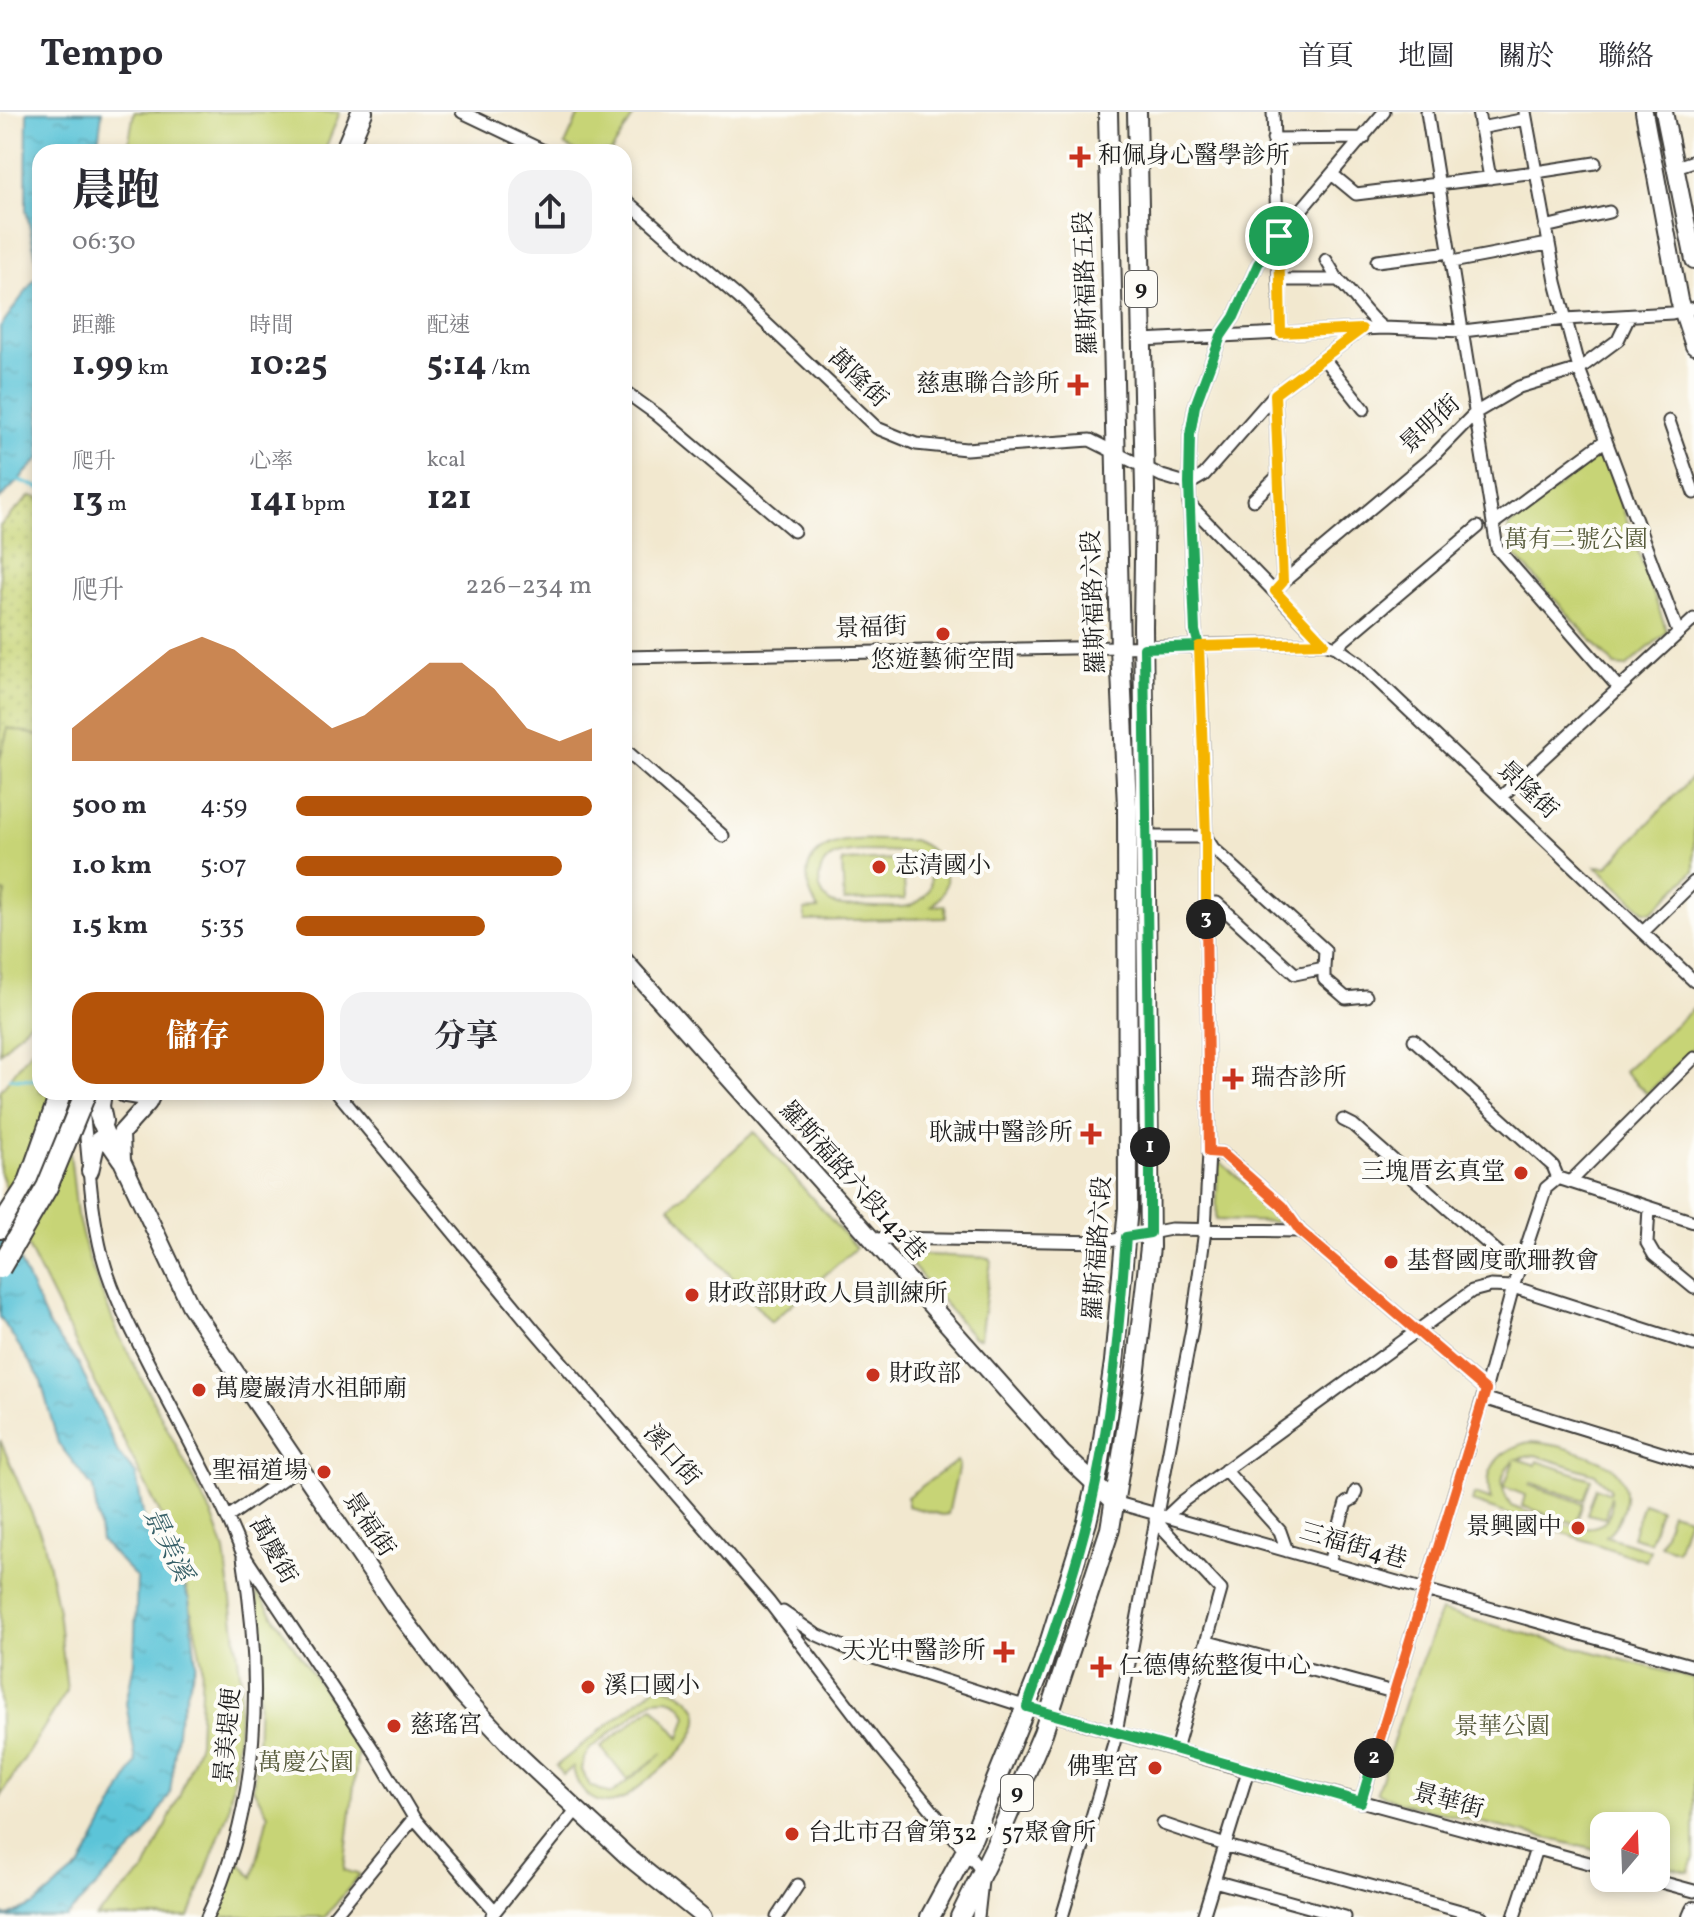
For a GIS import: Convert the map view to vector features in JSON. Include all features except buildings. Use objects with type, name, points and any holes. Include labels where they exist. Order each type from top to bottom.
[{"type":"highway","points":[[346,144],[360,112]]},
{"type":"highway","points":[[0,1228],[28,1185],[58,1100]]},
{"type":"highway","points":[[0,1268],[47,1187],[81,1100]]},
{"type":"highway","points":[[100,1100],[102,1121]]},
{"type":"main road","name":"羅斯福路五段","points":[[1108,112],[1114,452]]},
{"type":"main road","name":"9","points":[[1137,112],[1145,466]]},
{"type":"main road","name":"羅斯福路六段","points":[[930,1917],[965,1854],[1027,1707],[1082,1538],[1095,1487],[1114,1362],[1126,1237],[1127,806],[1114,452]]},
{"type":"main road","name":"羅斯福路六段","points":[[960,1917],[983,1872],[1050,1714],[1110,1529],[1136,1369],[1150,1233],[1145,466]]},
{"type":"street","points":[[358,144],[371,112]]},
{"type":"street","points":[[462,112],[529,144]]},
{"type":"street","points":[[1273,112],[1281,333]]},
{"type":"street","points":[[1062,1917],[1116,1733],[1159,1517],[1192,1328],[1205,1230],[1209,1152],[1206,837],[1199,646],[1195,631],[1189,504],[1190,435],[1195,406],[1221,336],[1234,317],[1258,264],[1384,112]]},
{"type":"street","points":[[1427,112],[1497,548],[1618,687]]},
{"type":"street","points":[[1478,112],[1490,178]]},
{"type":"street","points":[[1644,112],[1679,300],[1689,309],[1694,346]]},
{"type":"street","points":[[1667,113],[1694,260]]},
{"type":"street","points":[[1480,128],[1525,116],[1548,244],[1579,369],[1678,632]]},
{"type":"street","points":[[1273,139],[1364,138]]},
{"type":"street","points":[[1676,167],[1694,161]]},
{"type":"street","points":[[1333,175],[1356,194],[1595,163]]},
{"type":"street","name":"萬隆街","points":[[632,206],[738,297],[877,428],[916,444],[966,449],[1090,440],[1114,452]]},
{"type":"street","points":[[1545,227],[1609,212]]},
{"type":"street","points":[[1377,261],[1451,257],[1548,244]]},
{"type":"street","points":[[1326,260],[1338,280],[1355,296],[1373,321],[1383,328]]},
{"type":"street","points":[[1279,280],[1338,280]]},
{"type":"street","points":[[1142,340],[1383,328],[1463,331],[1689,309]]},
{"type":"street","name":"景明街","points":[[1279,586],[1433,456],[1475,413],[1519,387],[1579,369],[1618,340],[1629,317]]},
{"type":"street","points":[[1114,452],[1162,476],[1189,484],[1204,475],[1275,394],[1362,329]]},
{"type":"street","points":[[1324,359],[1364,409]]},
{"type":"street","points":[[1275,394],[1279,586]]},
{"type":"street","points":[[632,397],[794,531]]},
{"type":"street","points":[[1669,421],[1694,493]]},
{"type":"street","points":[[1494,523],[1606,440]]},
{"type":"street","points":[[1253,500],[1277,477]]},
{"type":"street","name":"景隆街","points":[[1189,504],[1279,586],[1330,645],[1359,663],[1694,981]]},
{"type":"street","points":[[1120,648],[1330,645],[1478,527]]},
{"type":"street","points":[[1501,797],[1694,619]]},
{"type":"street","name":"景福街","points":[[632,657],[1120,648]]},
{"type":"street","points":[[632,756],[723,836]]},
{"type":"street","points":[[1147,837],[1206,837]]},
{"type":"street","points":[[1206,837],[1213,848],[1325,950],[1324,979],[1346,998],[1366,996]]},
{"type":"street","points":[[1643,932],[1694,882]]},
{"type":"street","points":[[1206,903],[1217,903],[1295,974],[1324,968]]},
{"type":"street","name":"羅斯福路六段142巷","points":[[632,969],[1095,1487],[1114,1502]]},
{"type":"street","points":[[1414,1040],[1553,1166],[1564,1180],[1694,1222]]},
{"type":"street","name":"三福街4巷","points":[[1114,1502],[1425,1590],[1518,1270],[1546,1188],[1564,1180],[1694,1058]]},
{"type":"street","name":"萬慶街","points":[[85,1100],[90,1171],[102,1255],[134,1335],[228,1517],[242,1552],[374,1751],[414,1818],[493,1914]]},
{"type":"street","name":"景福街","points":[[89,1100],[102,1121],[110,1144],[122,1161],[190,1305],[394,1606],[459,1691],[521,1757],[669,1892],[703,1917]]},
{"type":"street","points":[[122,1161],[121,1133],[149,1100]]},
{"type":"street","name":"溪口街","points":[[344,1100],[535,1331],[769,1602],[965,1854],[983,1872]]},
{"type":"street","points":[[1343,1120],[1353,1125],[1518,1270]]},
{"type":"street","points":[[90,1171],[97,1141],[101,1138],[110,1144]]},
{"type":"street","points":[[1209,1152],[1222,1153],[1282,1206],[1300,1231],[1418,1332],[1484,1394],[1694,1463]]},
{"type":"street","points":[[1649,1208],[1647,1243],[1654,1255],[1694,1288]]},
{"type":"street","points":[[873,1240],[1104,1242],[1171,1229],[1300,1231]]},
{"type":"street","points":[[1159,1517],[1472,1291],[1491,1286],[1513,1287],[1694,1345]]},
{"type":"street","points":[[228,1517],[300,1467]]},
{"type":"street","points":[[1225,1470],[1280,1531],[1287,1551]]},
{"type":"street","points":[[1329,1563],[1346,1503],[1353,1499],[1356,1491]]},
{"type":"street","points":[[1159,1517],[1221,1590],[1176,1749]]},
{"type":"street","name":"景美堤便","points":[[207,1917],[238,1840],[252,1752],[255,1644],[242,1552]]},
{"type":"street","points":[[1361,1802],[1425,1590],[1694,1666]]},
{"type":"street","name":"景華街","points":[[769,1602],[797,1623],[831,1642],[1027,1707],[1248,1771],[1590,1863]]},
{"type":"street","points":[[1208,1642],[1393,1692]]},
{"type":"street","points":[[1203,1917],[1248,1771]]},
{"type":"street","points":[[493,1914],[577,1809]]},
{"type":"street","points":[[333,1917],[414,1818]]},
{"type":"street","points":[[1163,1824],[1225,1845],[1482,1917]]},
{"type":"street","points":[[1514,1917],[1536,1849]]},
{"type":"street","points":[[978,1917],[983,1872]]},
{"type":"street","points":[[1214,1881],[1345,1917]]},
{"type":"street","points":[[1670,1884],[1694,1891]]},
{"type":"street","points":[[777,1917],[798,1885]]},
{"type":"street","points":[[1691,1917],[1694,1910]]},
{"type":"green space","points":[[134,112],[340,112],[327,144],[128,144]]},
{"type":"green space","points":[[580,112],[636,112],[616,144],[565,144]]},
{"type":"green space","name":"萬有二號公園","points":[[1600,454],[1604,456],[1667,632],[1626,667],[1615,666],[1510,550],[1508,527]]},
{"type":"green space","points":[[32,496],[32,786],[0,917],[0,526]]},
{"type":"green space","points":[[8,728],[32,734],[32,1019],[0,1053],[0,917],[6,893],[0,891],[0,759]]},
{"type":"green space","points":[[1694,775],[1694,871],[1652,912],[1644,911],[1596,866],[1607,867]]},
{"type":"green space","points":[[913,840],[933,852],[944,868],[945,887],[932,906],[945,905],[946,918],[805,921],[804,910],[818,909],[807,879],[816,854],[844,841]],"holes":[[[860,851],[913,852],[929,871],[930,886],[921,900],[912,905],[893,908],[841,906],[827,900],[819,883],[823,865],[839,854]]]},
{"type":"green space","points":[[903,859],[905,899],[844,901],[842,861]]},
{"type":"green space","points":[[1694,1008],[1694,1048],[1647,1094],[1624,1071]]},
{"type":"green space","points":[[32,1049],[32,1100],[64,1100],[77,1215],[89,1260],[118,1333],[213,1517],[225,1551],[241,1681],[236,1759],[228,1812],[189,1917],[96,1917],[145,1870],[179,1797],[199,1743],[202,1663],[179,1552],[30,1251],[0,1171],[0,1091]]},
{"type":"green space","points":[[754,1132],[856,1248],[771,1322],[670,1207]]},
{"type":"green space","points":[[1218,1160],[1280,1214],[1276,1222],[1216,1220]]},
{"type":"green space","points":[[910,1254],[989,1258],[991,1262],[980,1338],[973,1337],[906,1258]]},
{"type":"green space","points":[[0,1440],[44,1542],[58,1611],[67,1691],[0,1797]]},
{"type":"green space","points":[[1537,1442],[1557,1446],[1596,1459],[1614,1469],[1624,1487],[1625,1498],[1619,1519],[1606,1536],[1650,1550],[1646,1561],[1472,1502],[1474,1494],[1491,1500],[1491,1469],[1502,1455],[1519,1445]],"holes":[[[1535,1455],[1595,1474],[1610,1488],[1610,1493],[1596,1487],[1587,1514],[1605,1518],[1611,1496],[1610,1513],[1602,1523],[1590,1527],[1557,1523],[1511,1506],[1502,1482],[1505,1471],[1514,1460],[1504,1487],[1525,1495],[1522,1506],[1576,1524],[1583,1503],[1529,1485],[1531,1483],[1584,1500],[1591,1479],[1537,1461],[1536,1465],[1517,1459]]]},
{"type":"green space","points":[[957,1461],[959,1465],[948,1514],[907,1506],[907,1497]]},
{"type":"green space","points":[[1643,1503],[1660,1509],[1650,1542],[1632,1537]]},
{"type":"green space","points":[[1671,1512],[1688,1517],[1677,1551],[1660,1545]]},
{"type":"green space","name":"萬慶公園","points":[[256,1590],[359,1743],[344,1870],[360,1875],[325,1917],[217,1917],[237,1860],[253,1877],[268,1815],[253,1788],[261,1634]]},
{"type":"green space","name":"景華公園","points":[[1441,1611],[1694,1679],[1694,1859],[1689,1872],[1670,1868],[1670,1812],[1590,1812],[1590,1849],[1397,1802],[1377,1792],[1406,1701]]},
{"type":"green space","points":[[668,1677],[673,1683],[667,1688],[687,1698],[698,1716],[696,1729],[676,1756],[625,1798],[615,1802],[606,1803],[591,1798],[579,1785],[573,1767],[563,1775],[556,1766]],"holes":[[[653,1700],[670,1700],[680,1704],[687,1716],[680,1738],[653,1706],[601,1747],[627,1780],[663,1753],[611,1794],[590,1786],[582,1770],[584,1758],[590,1749]]]},
{"type":"water","points":[[27,112],[102,112],[98,144],[32,144],[32,239],[26,209]]},
{"type":"water","points":[[32,283],[32,466],[0,499],[0,327]]},
{"type":"water","points":[[0,1218],[50,1328],[79,1364],[118,1453],[136,1474],[145,1525],[169,1550],[189,1600],[196,1663],[178,1723],[170,1794],[143,1839],[66,1917],[0,1917],[0,1913],[8,1916],[34,1905],[81,1866],[136,1762],[126,1703],[134,1663],[137,1578],[101,1541],[93,1488],[58,1443],[40,1378],[0,1317]]},
{"type":"waterway","points":[[16,479],[32,485]]},
{"type":"waterway","points":[[10,1078],[32,1079]]},
{"type":"place","name":"和佩身心醫學診所","points":[[1080,157]]},
{"type":"place","name":"慈惠聯合診所","points":[[1078,385]]},
{"type":"place","name":"悠遊藝術空間","points":[[943,634]]},
{"type":"place","name":"志清國小","points":[[879,867]]},
{"type":"place","name":"瑞杏診所","points":[[1233,1079]]},
{"type":"place","name":"耿誠中醫診所","points":[[1091,1134]]},
{"type":"place","name":"三塊厝玄真堂","points":[[1521,1173]]},
{"type":"place","name":"基督國度歌珊教會","points":[[1391,1262]]},
{"type":"place","name":"財政部財政人員訓練所","points":[[692,1295]]},
{"type":"place","name":"財政部","points":[[873,1375]]},
{"type":"place","name":"萬慶巖清水祖師廟","points":[[199,1390]]},
{"type":"place","name":"聖福道場","points":[[324,1472]]},
{"type":"place","name":"景興國中","points":[[1578,1528]]},
{"type":"place","name":"天光中醫診所","points":[[1004,1652]]},
{"type":"place","name":"仁德傳統整復中心","points":[[1101,1667]]},
{"type":"place","name":"溪口國小","points":[[588,1687]]},
{"type":"place","name":"慈瑤宮","points":[[394,1726]]},
{"type":"place","name":"佛聖宮","points":[[1155,1768]]},
{"type":"place","name":"台北市召會第32，57聚會所","points":[[792,1834]]},
{"type":"route","points":[[1279,236],[1258,264],[1234,317],[1221,336],[1195,406],[1190,435],[1189,484],[1195,631],[1199,646],[1144,648],[1150,1233],[1126,1237],[1114,1362],[1099,1467],[1082,1538],[1027,1707],[1361,1802],[1486,1390],[1300,1231],[1282,1206],[1222,1153],[1209,1152],[1206,837],[1199,646],[1324,643],[1275,591],[1283,582],[1275,394],[1362,329],[1281,333],[1279,236]]},
{"type":"water label","name":"景美溪","points":[[167,1545]]}]
